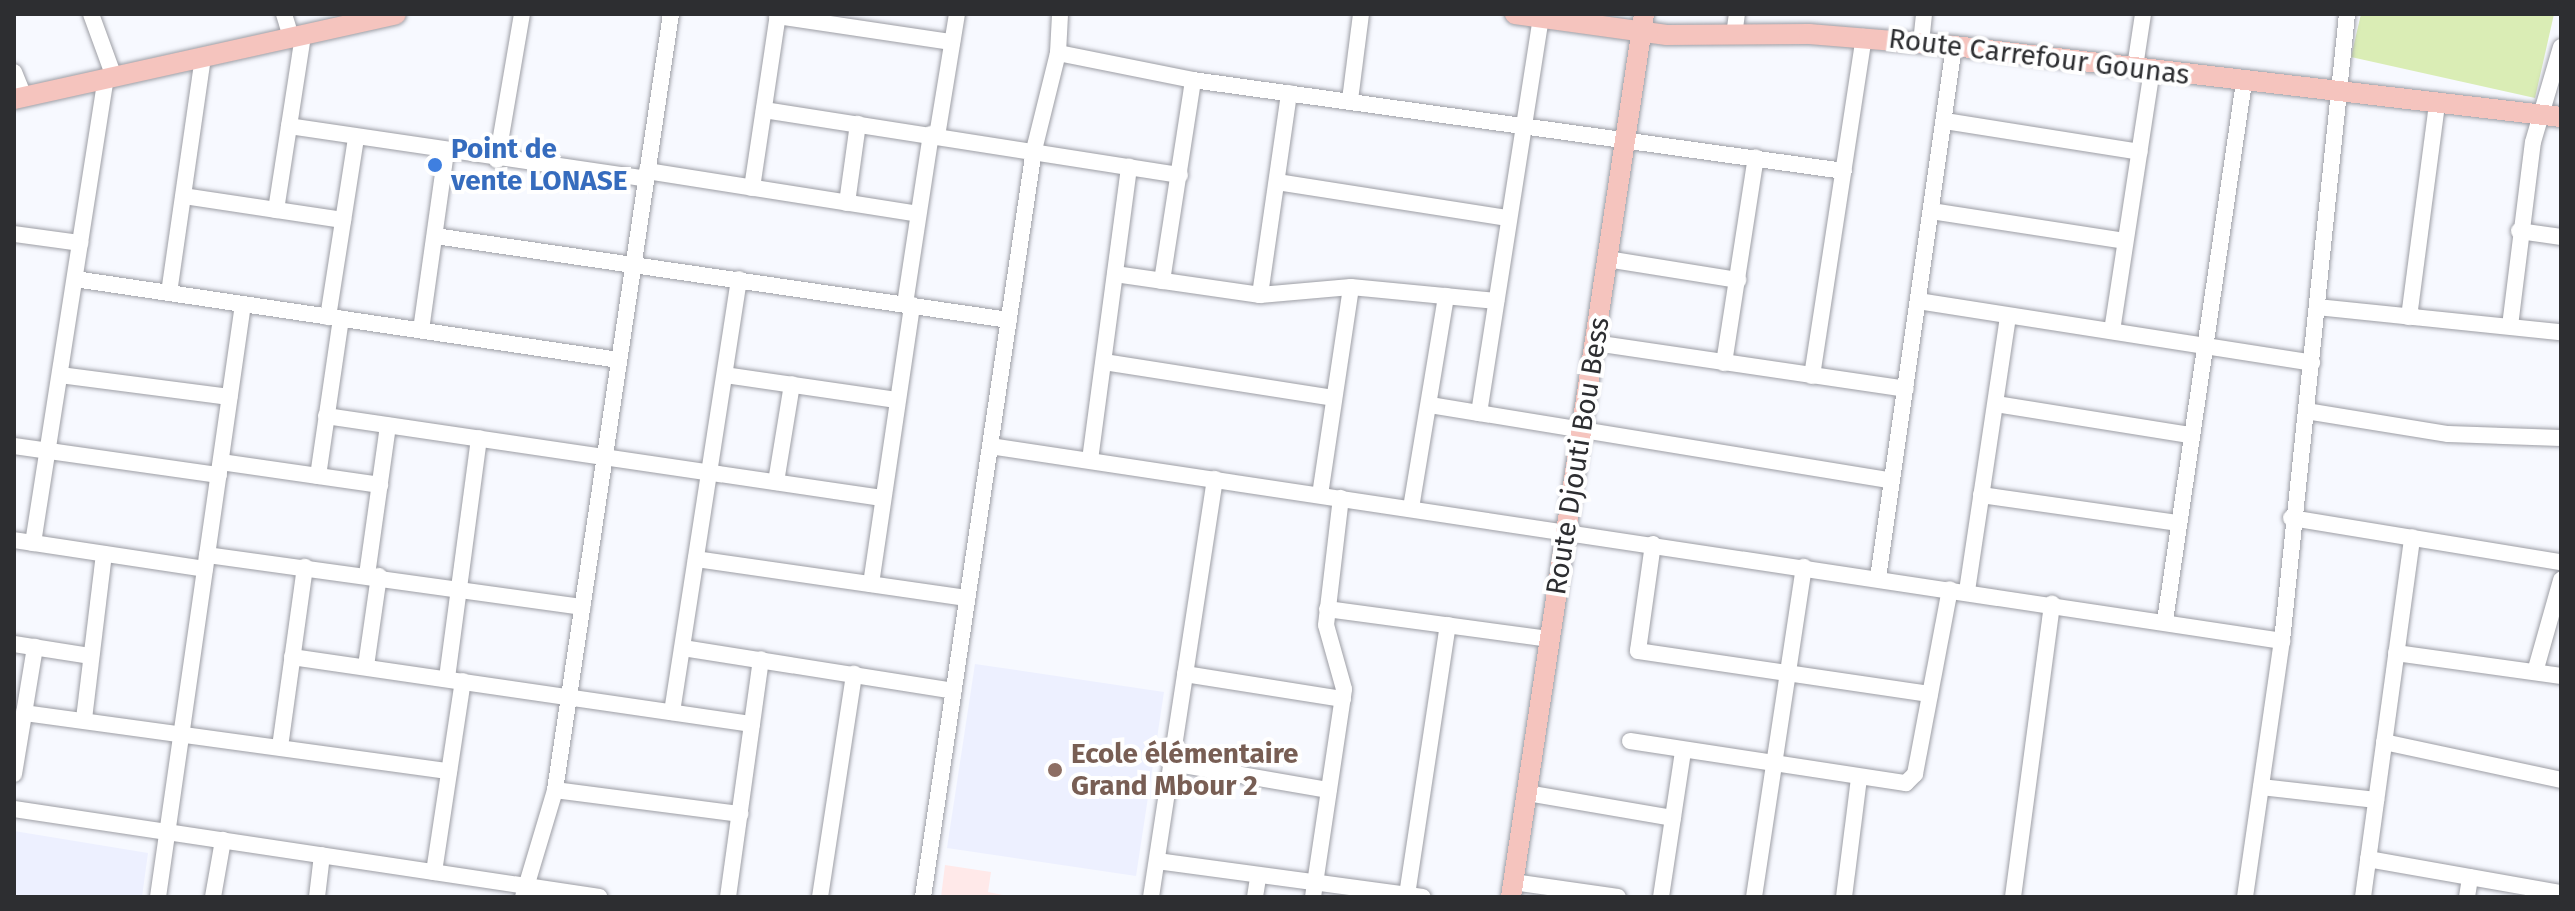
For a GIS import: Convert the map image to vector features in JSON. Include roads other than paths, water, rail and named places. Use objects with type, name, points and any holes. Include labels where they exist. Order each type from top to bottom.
[{"type":"main road","name":"Route Carrefour Gounas","points":[[1515,14],[1643,23],[1736,24],[1954,46],[2561,117]]},
{"type":"main road","points":[[19,98],[387,15]]},
{"type":"main road","name":"Route Djouti Bou Bess","points":[[1512,890],[1643,23]]},
{"type":"street","points":[[33,543],[80,243],[110,78],[91,14]]},
{"type":"street","points":[[276,210],[289,126],[297,36],[284,14]]},
{"type":"street","points":[[497,160],[522,14]]},
{"type":"street","points":[[524,891],[555,790],[671,14]]},
{"type":"street","points":[[871,584],[909,305],[917,214],[957,14]]},
{"type":"street","points":[[923,897],[1034,150],[1058,53],[1060,14]]},
{"type":"street","points":[[1350,100],[1361,14]]},
{"type":"street","points":[[1921,43],[1924,14]]},
{"type":"street","points":[[2112,331],[2140,152],[2143,14]]},
{"type":"street","points":[[2245,897],[2282,641],[2291,518],[2312,363],[2335,92],[2347,14]]},
{"type":"street","points":[[752,188],[778,15],[952,42]]},
{"type":"street","points":[[1479,413],[1541,18]]},
{"type":"street","points":[[1812,376],[1864,37]]},
{"type":"street","points":[[1878,578],[1954,46]]},
{"type":"street","points":[[2510,326],[2519,231],[2540,115],[2561,47]]},
{"type":"street","points":[[1058,53],[1193,80],[1844,171]]},
{"type":"street","points":[[169,293],[203,57]]},
{"type":"street","points":[[14,72],[19,98]]},
{"type":"street","points":[[1162,281],[1193,80]]},
{"type":"street","points":[[2165,621],[2244,82]]},
{"type":"street","points":[[1260,295],[1289,93]]},
{"type":"street","points":[[2409,317],[2437,103]]},
{"type":"street","points":[[764,110],[1180,175]]},
{"type":"street","points":[[1945,121],[2140,152]]},
{"type":"street","points":[[847,203],[858,124]]},
{"type":"street","points":[[289,126],[446,153],[752,188],[917,214]]},
{"type":"street","points":[[318,476],[343,220],[356,139]]},
{"type":"street","points":[[421,330],[446,153]]},
{"type":"street","points":[[1724,363],[1756,157]]},
{"type":"street","points":[[1090,460],[1129,167]]},
{"type":"street","points":[[1277,182],[1508,218]]},
{"type":"street","points":[[184,196],[343,220]]},
{"type":"street","points":[[1931,211],[2125,241]]},
{"type":"street","points":[[2519,231],[2561,237]]},
{"type":"street","points":[[14,234],[80,243]]},
{"type":"street","points":[[435,236],[1009,320]]},
{"type":"street","points":[[1607,259],[1738,280]]},
{"type":"street","points":[[1115,274],[1260,295],[1351,287],[1496,301]]},
{"type":"street","points":[[75,279],[619,360]]},
{"type":"street","points":[[672,712],[739,279]]},
{"type":"street","points":[[1320,495],[1351,287]]},
{"type":"street","points":[[1411,508],[1446,296]]},
{"type":"street","points":[[1918,301],[2312,363]]},
{"type":"street","points":[[158,897],[243,304]]},
{"type":"street","points":[[2317,307],[2561,332]]},
{"type":"street","points":[[1630,741],[1859,778],[1913,779],[1930,694],[1981,495],[2008,317]]},
{"type":"street","points":[[1595,343],[1906,389]]},
{"type":"street","points":[[1104,362],[1333,398]]},
{"type":"street","points":[[60,375],[230,397]]},
{"type":"street","points":[[725,375],[897,400]]},
{"type":"street","points":[[776,482],[792,384]]},
{"type":"street","points":[[1996,404],[2190,435]]},
{"type":"street","points":[[1430,405],[1892,481]]},
{"type":"street","points":[[2306,411],[2448,434],[2561,438]]},
{"type":"street","points":[[326,416],[882,498]]},
{"type":"street","points":[[366,666],[380,485],[388,425]]},
{"type":"street","points":[[434,872],[449,771],[459,587],[479,438]]},
{"type":"street","points":[[14,446],[380,485]]},
{"type":"street","points":[[990,446],[2282,641]]},
{"type":"street","points":[[1151,897],[1215,479]]},
{"type":"street","points":[[1981,495],[2177,523]]},
{"type":"street","points":[[1314,890],[1343,699],[1327,609],[1341,498]]},
{"type":"street","points":[[2291,518],[2561,562]]},
{"type":"street","points":[[2363,897],[2412,537]]},
{"type":"street","points":[[14,540],[104,554],[305,567],[582,607]]},
{"type":"street","points":[[1653,544],[1638,651],[1930,694]]},
{"type":"street","points":[[84,719],[104,554]]},
{"type":"street","points":[[696,559],[967,598]]},
{"type":"street","points":[[280,747],[305,567]]},
{"type":"street","points":[[1754,897],[1804,567]]},
{"type":"street","points":[[2535,672],[2561,580]]},
{"type":"street","points":[[2013,897],[2052,604]]},
{"type":"street","points":[[1327,609],[1550,639]]},
{"type":"street","points":[[1157,861],[1258,877],[1314,890],[1415,896],[1448,625]]},
{"type":"street","points":[[14,644],[91,656]]},
{"type":"street","points":[[14,774],[35,647]]},
{"type":"street","points":[[683,648],[954,691]]},
{"type":"street","points":[[2396,653],[2561,676]]},
{"type":"street","points":[[292,657],[752,724]]},
{"type":"street","points":[[728,897],[761,659]]},
{"type":"street","points":[[820,897],[854,674]]},
{"type":"street","points":[[1185,674],[1343,699]]},
{"type":"street","points":[[24,713],[449,771]]},
{"type":"street","points":[[2384,742],[2561,780]]},
{"type":"street","points":[[1661,897],[1683,751]]},
{"type":"street","points":[[1172,763],[1329,790]]},
{"type":"street","points":[[1844,897],[1859,778]]},
{"type":"street","points":[[2261,787],[2376,800]]},
{"type":"street","points":[[555,790],[740,814]]},
{"type":"street","points":[[1527,793],[1673,818]]},
{"type":"street","points":[[14,809],[434,872],[524,891],[599,897]]},
{"type":"street","points":[[213,897],[223,840]]},
{"type":"street","points":[[317,897],[322,855]]},
{"type":"street","points":[[2368,859],[2561,893]]},
{"type":"street","points":[[1255,897],[1258,877]]},
{"type":"street","points":[[2467,897],[2470,877]]},
{"type":"street","points":[[1512,890],[1618,897]]},
{"type":"place","name":"Point de vente LONASE","points":[[435,165]]},
{"type":"place","name":"Ecole élémentaire Grand Mbour 2","points":[[1055,770]]}]
